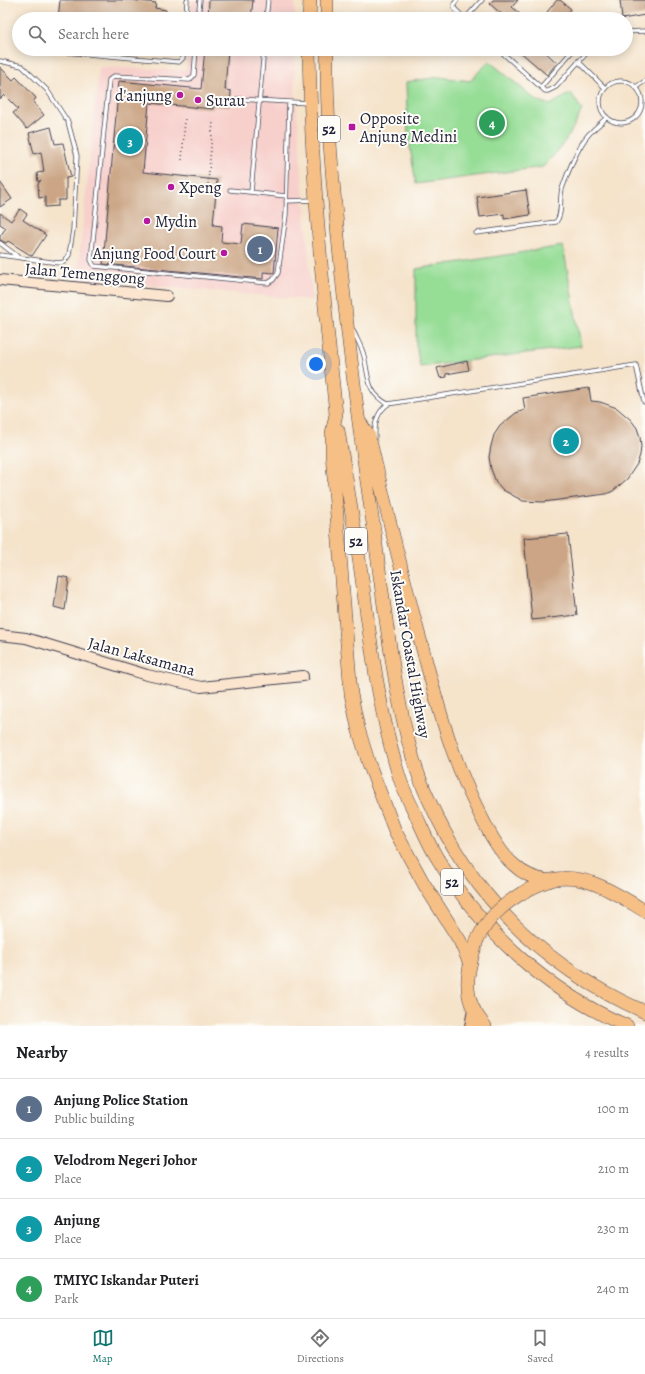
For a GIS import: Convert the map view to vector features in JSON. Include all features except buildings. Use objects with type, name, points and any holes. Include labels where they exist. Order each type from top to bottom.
[{"type":"highway","points":[[309,12],[310,0]]},
{"type":"highway","points":[[327,0],[327,12]]},
{"type":"highway","name":"52","points":[[309,56],[315,200],[336,414],[352,512],[374,668],[387,732],[400,778],[434,854],[451,880],[486,924],[507,946],[550,982],[593,1010],[627,1026]]},
{"type":"highway","name":"52","points":[[326,56],[327,103],[332,174],[358,419]]},
{"type":"highway","points":[[336,414],[332,433],[332,453],[351,694],[358,728],[369,764],[395,831],[424,884],[460,941],[470,964]]},
{"type":"highway","points":[[358,419],[369,436],[400,569],[437,702],[452,750],[464,781],[480,816],[505,855],[514,866],[535,878],[549,881]]},
{"type":"highway","name":"Iskandar Coastal Highway","points":[[358,419],[392,661],[409,743],[417,770],[428,798],[453,846],[469,871],[488,897],[509,920],[538,947],[579,977],[593,986],[645,1012]]},
{"type":"highway","points":[[485,1026],[474,1010],[468,993],[470,964],[482,929],[495,913],[522,893],[549,881],[562,878],[574,879],[594,883],[622,897],[645,911]]},
{"type":"main road","points":[[471,1026],[474,1010]]},
{"type":"street","name":"Jalan Temenggong","points":[[0,280],[167,296]]},
{"type":"street","name":"Jalan Laksamana","points":[[0,634],[26,638],[147,675],[201,687],[303,676]]},
{"type":"lane","points":[[186,12],[187,0]]},
{"type":"lane","points":[[199,12],[200,0]]},
{"type":"lane","points":[[267,12],[268,0]]},
{"type":"lane","points":[[457,0],[454,4],[454,8],[458,12]]},
{"type":"lane","points":[[471,12],[482,0]]},
{"type":"lane","points":[[633,32],[645,31]]},
{"type":"lane","points":[[111,56],[180,62],[183,56]]},
{"type":"lane","points":[[195,56],[194,74],[190,80],[114,76],[109,80],[91,260],[92,265],[96,267],[268,282],[273,280],[278,273],[286,215],[289,103]]},
{"type":"lane","points":[[251,192],[263,56]]},
{"type":"lane","points":[[506,56],[546,91],[554,89],[583,56]]},
{"type":"lane","points":[[541,87],[568,56]]},
{"type":"lane","points":[[0,61],[22,66],[47,90],[68,122],[77,156],[73,230],[69,255],[64,262],[59,263],[17,256],[0,255]]},
{"type":"lane","points":[[578,61],[606,88]]},
{"type":"lane","points":[[620,81],[629,82],[636,87],[642,100],[641,109],[636,117],[620,123],[612,121],[607,117],[600,105],[601,96],[606,88],[611,83],[620,81]]},
{"type":"lane","points":[[636,87],[645,81]]},
{"type":"lane","points":[[237,99],[310,103]]},
{"type":"lane","points":[[476,233],[556,222],[559,217],[562,192],[566,176],[587,137],[607,117]]},
{"type":"lane","points":[[230,190],[286,196]]},
{"type":"lane","points":[[286,201],[315,200]]},
{"type":"lane","points":[[0,243],[17,256]]},
{"type":"lane","points":[[346,315],[364,355],[369,383],[372,390],[380,400],[388,404]]},
{"type":"lane","points":[[376,440],[375,424],[379,412],[388,404],[636,365],[644,402]]},
{"type":"lane","points":[[375,460],[377,452],[376,446]]},
{"type":"path","points":[[182,160],[185,119]]},
{"type":"path","points":[[208,184],[212,121]]},
{"type":"shaded area","points":[[192,0],[295,0],[295,12],[191,12]]},
{"type":"shaded area","points":[[187,56],[295,56],[295,85],[312,300],[77,279],[99,67],[186,70]]},
{"type":"green space","points":[[489,61],[536,100],[550,105],[571,93],[582,110],[569,134],[561,147],[543,167],[416,184],[408,135],[406,82],[439,77],[470,81]]},
{"type":"green space","points":[[563,246],[581,346],[420,367],[416,344],[416,269]]},
{"type":"place","name":"d'anjung","points":[[180,95]]},
{"type":"place","name":"Surau","points":[[198,100]]},
{"type":"place","name":"TMIYC Iskandar Puteri","points":[[492,123]]},
{"type":"place","name":"Opposite Anjung Medini","points":[[352,127]]},
{"type":"place","name":"Anjung","points":[[130,141]]},
{"type":"place","name":"Xpeng","points":[[171,187]]},
{"type":"place","name":"Mydin","points":[[147,221]]},
{"type":"place","name":"Anjung Police Station","points":[[260,249]]},
{"type":"place","name":"Anjung Food Court","points":[[224,253]]},
{"type":"place","name":"Velodrom Negeri Johor","points":[[566,441]]}]
